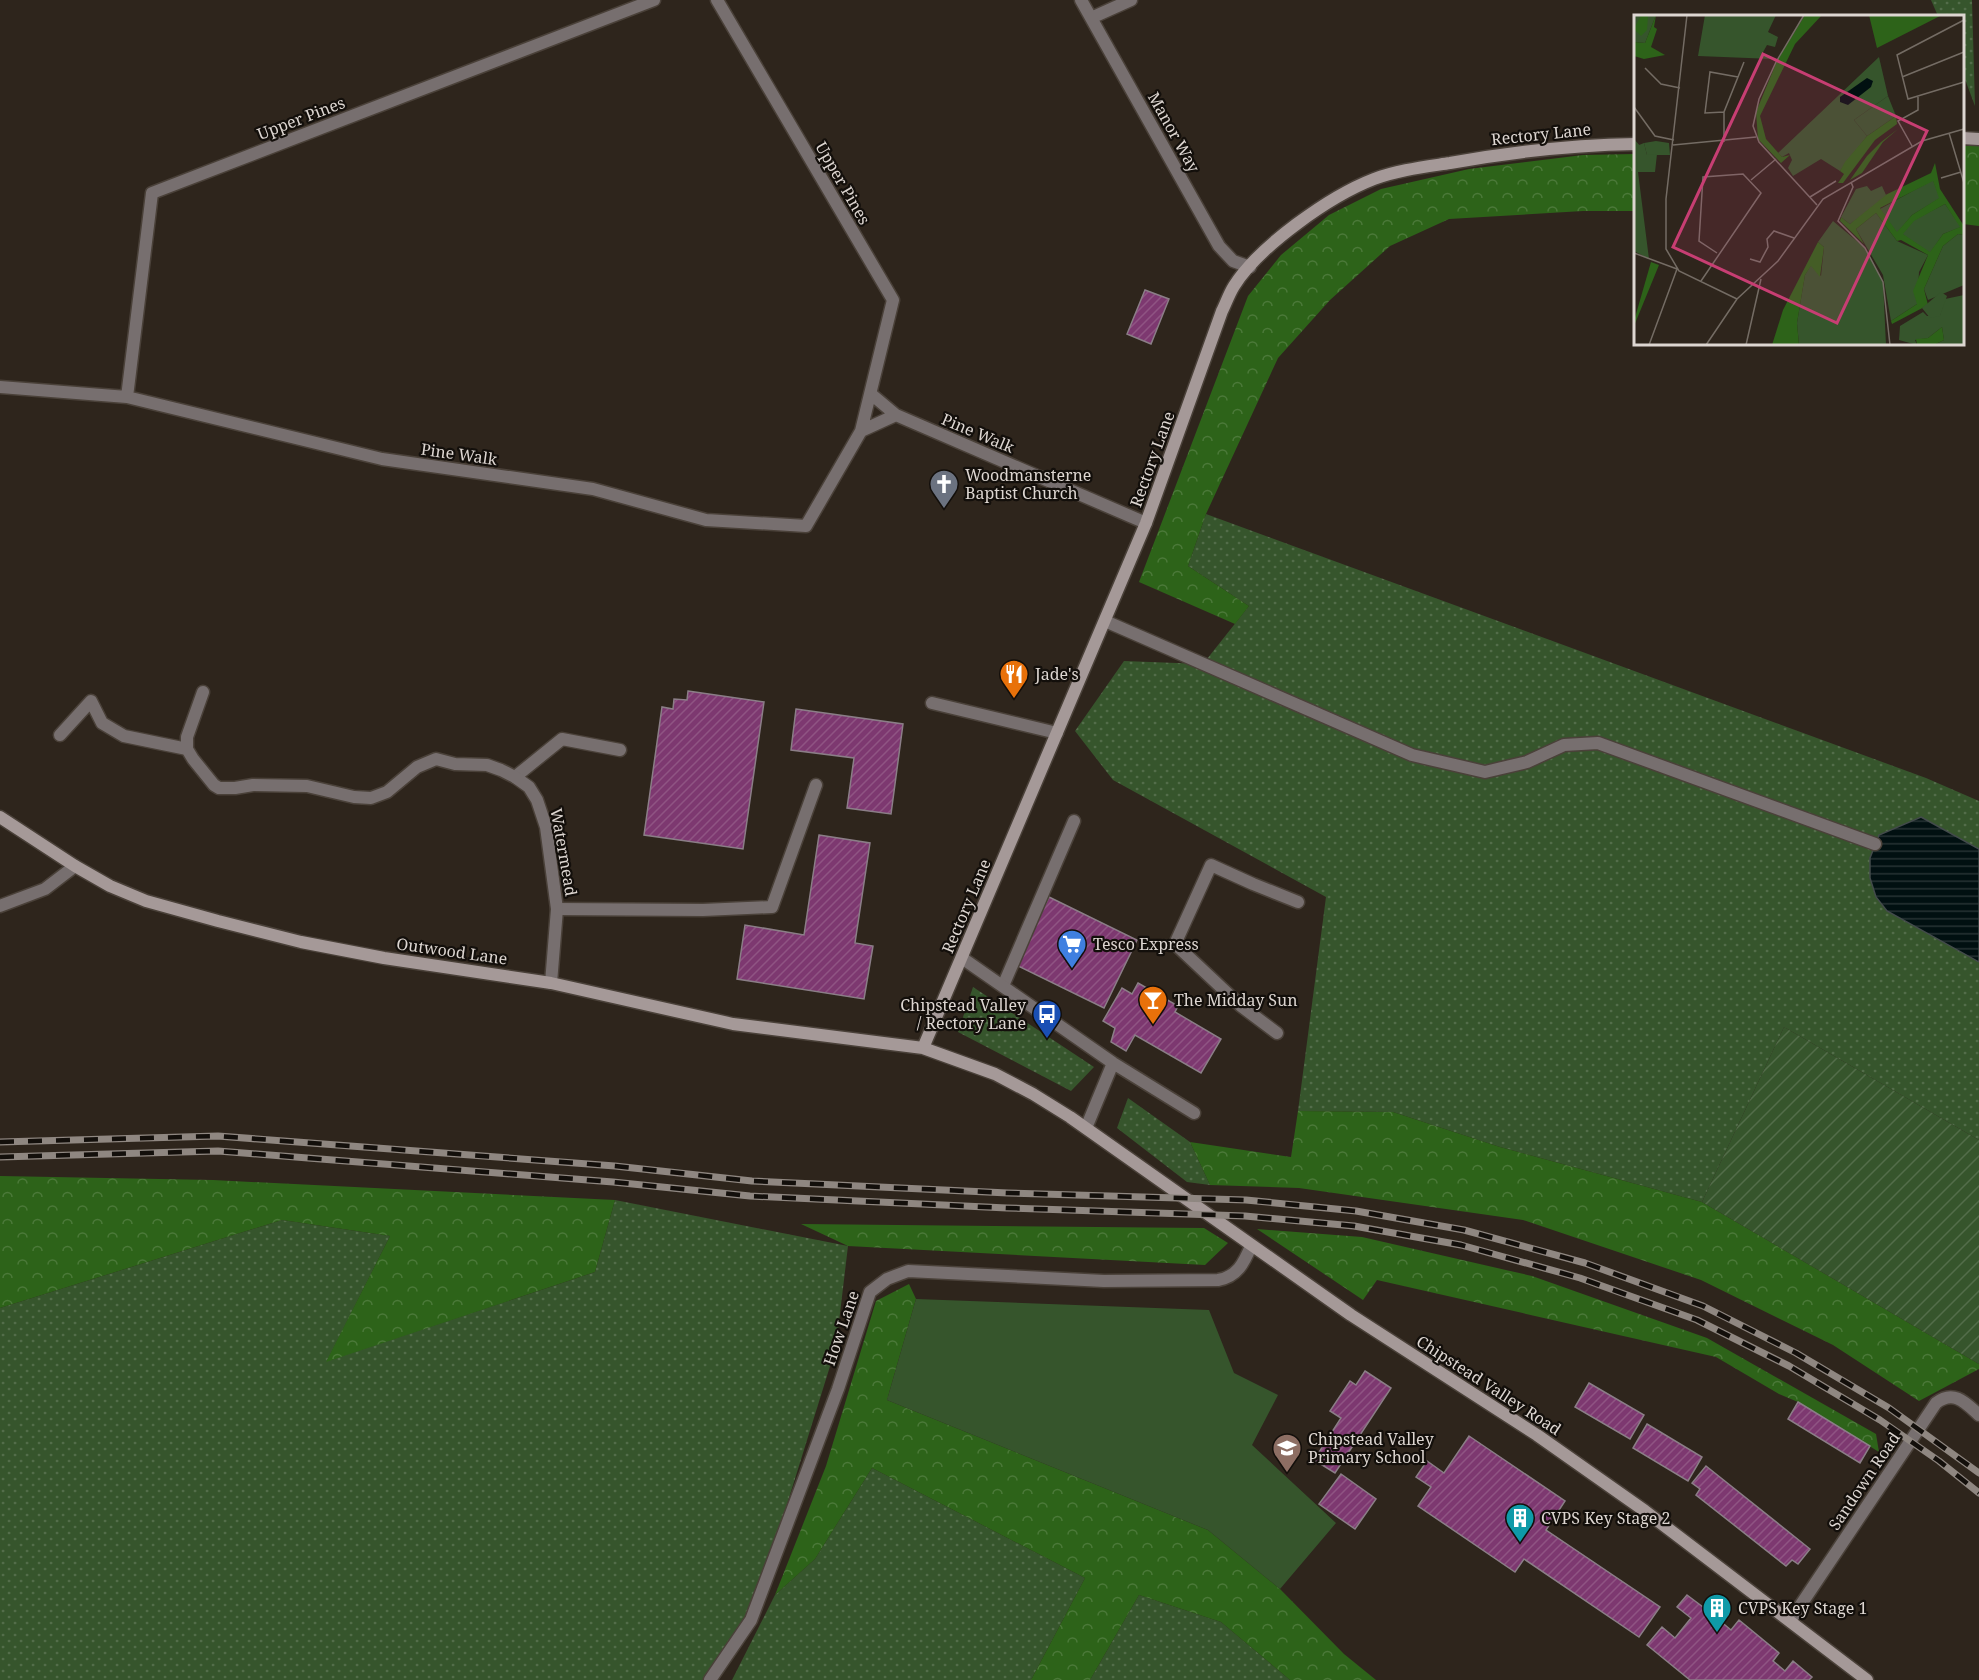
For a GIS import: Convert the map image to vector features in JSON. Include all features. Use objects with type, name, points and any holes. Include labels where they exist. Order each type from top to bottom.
[{"type":"main road","points":[[1964,138],[1979,139]]},
{"type":"main road","name":"Rectory Lane","points":[[923,1048],[1146,524],[1222,311],[1234,286],[1265,251],[1288,232],[1334,199],[1374,179],[1395,172],[1490,156],[1588,145],[1634,144]]},
{"type":"main road","name":"Outwood Lane","points":[[0,817],[75,866],[110,886],[146,901],[302,942],[384,958],[551,982],[733,1024],[923,1048]]},
{"type":"main road","name":"Chipstead Valley Road","points":[[923,1048],[994,1074],[1033,1094],[1086,1128],[1351,1315],[1537,1436],[1625,1497],[1867,1680]]},
{"type":"street","name":"Upper Pines","points":[[127,397],[152,193],[654,0]]},
{"type":"street","name":"Upper Pines","points":[[717,0],[893,300],[871,393]]},
{"type":"street","name":"Manor Way","points":[[1081,0],[1219,246],[1233,261],[1250,267]]},
{"type":"street","points":[[1091,18],[1131,0]]},
{"type":"street","name":"Pine Walk","points":[[0,387],[127,397],[382,459],[593,489],[706,520],[806,526],[861,430],[871,393],[896,415],[1146,524]]},
{"type":"street","points":[[861,430],[896,415]]},
{"type":"street","points":[[1105,621],[1412,755],[1485,772],[1527,762],[1564,745],[1598,743],[1875,844]]},
{"type":"street","points":[[60,735],[91,701],[102,723],[124,736],[187,749],[187,737],[203,692]]},
{"type":"street","points":[[932,703],[1057,733]]},
{"type":"street","points":[[515,777],[562,739],[620,750]]},
{"type":"street","name":"Watermead","points":[[187,749],[192,759],[214,784],[225,789],[253,785],[307,786],[354,797],[371,798],[387,792],[430,759],[455,764],[486,765],[515,777],[529,787],[542,814],[557,909],[551,982]]},
{"type":"street","points":[[557,909],[703,910],[772,907],[816,785]]},
{"type":"street","points":[[1002,986],[1074,821]]},
{"type":"street","points":[[1277,1033],[1241,1006],[1175,944],[1211,865],[1298,902]]},
{"type":"street","points":[[0,906],[45,889],[75,866]]},
{"type":"street","points":[[962,957],[1113,1063],[1194,1113]]},
{"type":"street","points":[[1086,1128],[1113,1063]]},
{"type":"street","name":"How Lane","points":[[710,1680],[751,1620],[838,1389],[870,1292],[887,1279],[908,1271],[1104,1281],[1218,1280],[1229,1278],[1238,1271],[1251,1246]]},
{"type":"street","name":"Sandown Road","points":[[1790,1621],[1936,1403],[1941,1399],[1954,1396],[1960,1398],[1979,1415]]},
{"type":"green space","points":[[1931,0],[1972,0],[1975,106],[1964,77],[1964,15],[1938,15]]},
{"type":"green space","points":[[1964,146],[1979,146],[1979,226],[1964,224]]},
{"type":"green space","points":[[1634,154],[1634,211],[1583,211],[1449,219],[1390,246],[1330,300],[1278,358],[1206,514],[1188,566],[1249,606],[1235,624],[1139,582],[1248,296],[1281,255],[1329,215],[1381,189],[1469,169],[1583,155]]},
{"type":"green space","points":[[1206,514],[1926,778],[1979,801],[1979,849],[1920,817],[1879,835],[1870,858],[1870,878],[1876,897],[1887,911],[1979,962],[1979,1140],[1784,1027],[1702,1202],[1500,1147],[1393,1112],[1298,1111],[1326,897],[1113,780],[1075,731],[1124,661],[1203,664],[1249,606],[1188,566]]},
{"type":"green space","points":[[973,987],[1094,1067],[1071,1091],[958,1032]]},
{"type":"green space","points":[[1784,1027],[1979,1140],[1979,1364],[1702,1202]]},
{"type":"green space","points":[[1128,1098],[1190,1142],[1210,1185],[1187,1182],[1117,1128]]},
{"type":"green space","points":[[1298,1111],[1393,1112],[1500,1147],[1702,1202],[1979,1364],[1979,1369],[1919,1401],[1833,1345],[1701,1280],[1523,1220],[1299,1188],[1210,1185],[1190,1142],[1291,1157]]},
{"type":"green space","points":[[0,1176],[213,1180],[615,1200],[595,1272],[326,1362],[390,1236],[282,1220],[0,1308]]},
{"type":"green space","points":[[615,1200],[848,1246],[836,1347],[751,1620],[710,1680],[0,1680],[0,1308],[282,1220],[390,1236],[327,1361],[595,1272]]},
{"type":"green space","points":[[801,1224],[1204,1228],[1228,1243],[1205,1265],[848,1246]]},
{"type":"green space","points":[[1257,1229],[1362,1237],[1532,1276],[1707,1338],[1876,1434],[1879,1452],[1798,1402],[1779,1394],[1716,1357],[1377,1280],[1363,1300]]},
{"type":"green space","points":[[909,1284],[916,1299],[887,1400],[1208,1530],[1280,1589],[1344,1654],[1376,1680],[1290,1680],[1221,1622],[1139,1595],[1090,1680],[1031,1680],[1085,1578],[872,1468],[815,1559],[775,1595],[826,1466],[876,1301]]},
{"type":"green space","points":[[916,1299],[1209,1310],[1234,1373],[1278,1395],[1252,1445],[1336,1523],[1280,1589],[1208,1530],[887,1400]]},
{"type":"green space","points":[[872,1468],[1085,1578],[1031,1680],[732,1680],[775,1595],[815,1559]]},
{"type":"green space","points":[[1139,1595],[1221,1622],[1290,1680],[1090,1680]]},
{"type":"shaded area","points":[[1921,817],[1979,849],[1979,962],[1887,911],[1876,897],[1870,878],[1870,858],[1879,835]]},
{"type":"building","points":[[1145,290],[1169,299],[1151,344],[1127,334]]},
{"type":"building","points":[[688,691],[764,702],[743,849],[644,835],[662,707],[673,709],[674,699],[687,700]]},
{"type":"building","points":[[796,709],[903,724],[891,814],[847,808],[854,758],[791,750]]},
{"type":"building","points":[[819,835],[870,843],[855,943],[873,946],[864,999],[737,979],[745,925],[804,935]]},
{"type":"building","points":[[1049,897],[1137,940],[1104,1008],[1016,965]]},
{"type":"building","name":"The Midday Sun","points":[[1138,983],[1178,1006],[1175,1012],[1221,1039],[1201,1073],[1135,1035],[1126,1051],[1111,1042],[1115,1028],[1103,1021],[1122,988],[1132,994]]},
{"type":"building","points":[[1365,1371],[1391,1388],[1335,1473],[1314,1460],[1341,1418],[1330,1411],[1350,1381],[1356,1385]]},
{"type":"building","points":[[1589,1383],[1644,1415],[1630,1439],[1575,1407]]},
{"type":"building","points":[[1798,1402],[1870,1446],[1860,1463],[1788,1419]]},
{"type":"building","points":[[1647,1424],[1702,1457],[1688,1481],[1633,1448]]},
{"type":"building","name":"CVPS Key Stage 2","points":[[1469,1436],[1565,1501],[1546,1530],[1660,1607],[1639,1637],[1524,1559],[1515,1572],[1418,1506],[1431,1487],[1416,1477],[1427,1461],[1444,1473]]},
{"type":"building","points":[[1706,1466],[1810,1549],[1798,1564],[1792,1560],[1786,1566],[1696,1495],[1700,1489],[1692,1483]]},
{"type":"building","points":[[1341,1474],[1376,1499],[1355,1529],[1319,1504]]},
{"type":"building","name":"CVPS Key Stage 1","points":[[1687,1595],[1703,1607],[1712,1596],[1728,1609],[1719,1620],[1731,1630],[1739,1620],[1779,1653],[1773,1661],[1785,1671],[1793,1661],[1812,1677],[1809,1680],[1690,1680],[1647,1645],[1662,1627],[1675,1638],[1691,1618],[1677,1607]]},
{"type":"railway","points":[[0,1142],[218,1136],[615,1166],[752,1181],[1008,1193],[1246,1200],[1356,1211],[1464,1230],[1585,1263],[1703,1306],[1796,1353],[1889,1408],[1979,1473]]},
{"type":"railway","points":[[0,1157],[218,1151],[613,1182],[750,1196],[1245,1216],[1354,1226],[1461,1245],[1580,1278],[1697,1320],[1789,1366],[1880,1420],[1939,1461],[1979,1493]]},
{"type":"place","name":"Woodmansterne Baptist Church","points":[[944,510]]},
{"type":"place","name":"Jade's","points":[[1014,700]]},
{"type":"place","name":"Tesco Express","points":[[1072,970]]},
{"type":"place","name":"The Midday Sun","points":[[1153,1026]]},
{"type":"place","name":"Chipstead Valley / Rectory Lane","points":[[1047,1040]]},
{"type":"place","name":"Chipstead Valley Primary School","points":[[1287,1474]]},
{"type":"place","name":"CVPS Key Stage 2","points":[[1520,1544]]},
{"type":"place","name":"CVPS Key Stage 1","points":[[1717,1634]]}]
